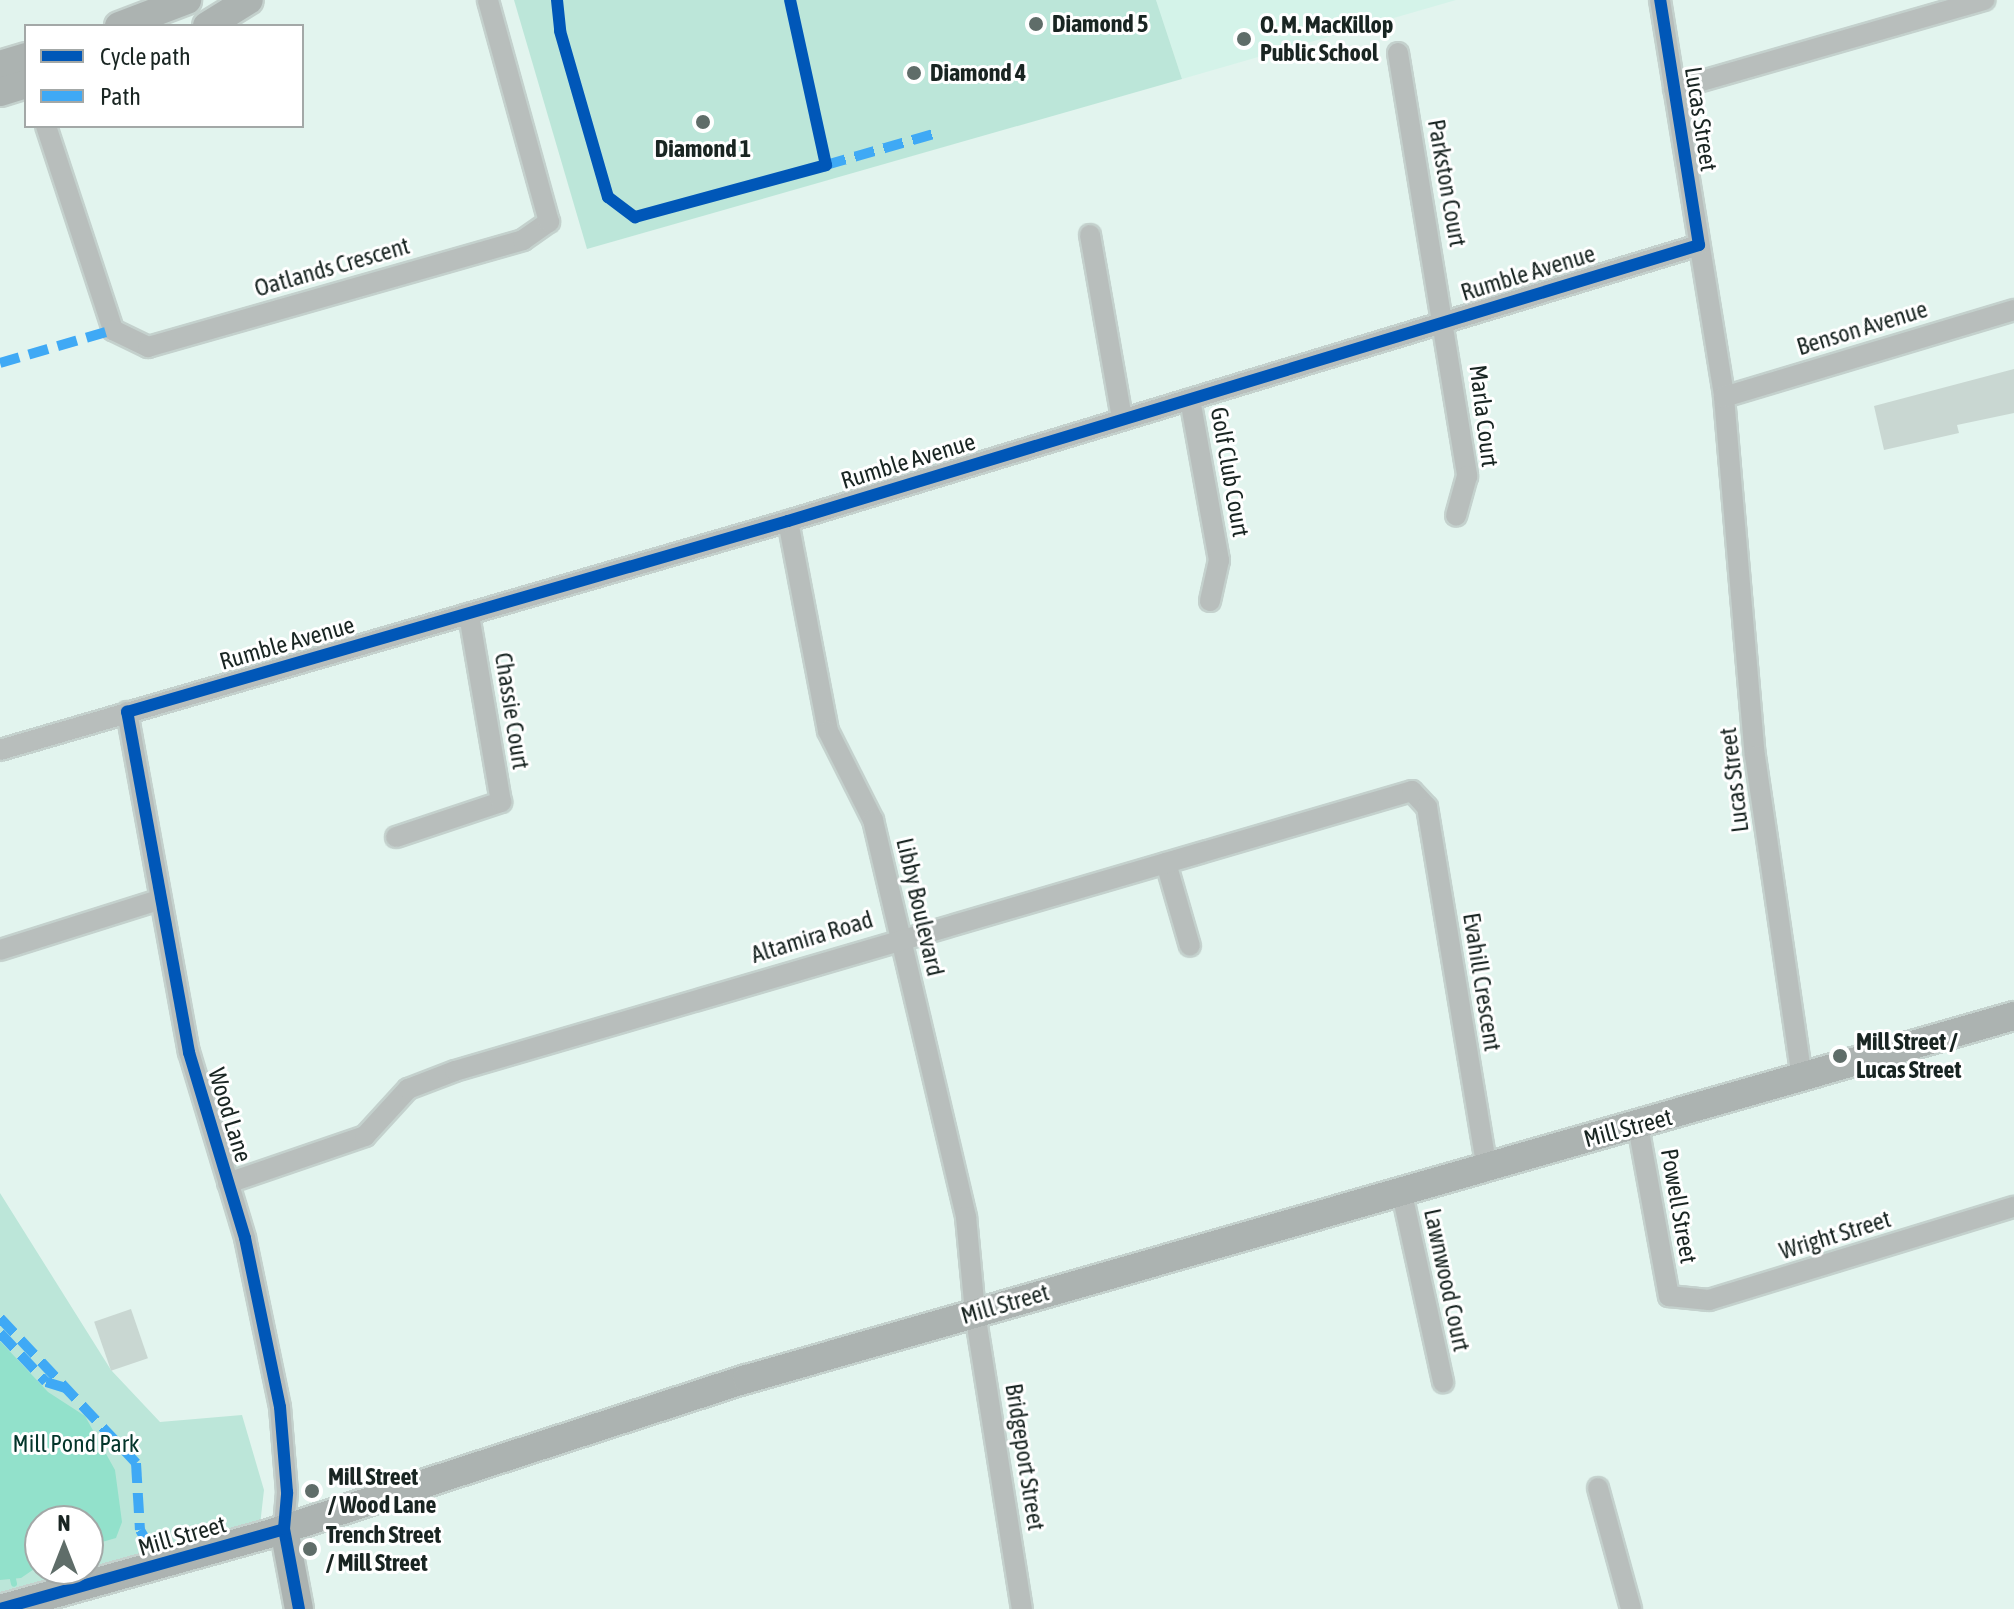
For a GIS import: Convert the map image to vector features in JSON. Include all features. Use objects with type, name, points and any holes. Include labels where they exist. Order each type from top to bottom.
[{"type":"street","points":[[124,24],[187,0]]},
{"type":"street","points":[[210,24],[249,0]]},
{"type":"street","name":"Oatlands Crescent","points":[[47,128],[113,330],[148,347],[523,240],[549,222],[488,0]]},
{"type":"street","name":"Lucas Street","points":[[1660,0],[1724,397],[1755,756],[1802,1079]]},
{"type":"street","points":[[1674,89],[1985,0]]},
{"type":"street","name":"Parkston Court","points":[[1398,53],[1445,321]]},
{"type":"street","points":[[0,92],[20,65]]},
{"type":"street","points":[[1090,235],[1122,419]]},
{"type":"street","name":"Rumble Avenue","points":[[0,750],[788,521],[1699,245]]},
{"type":"street","name":"Benson Avenue","points":[[1724,397],[2014,310]]},
{"type":"street","name":"Marla Court","points":[[1445,321],[1467,476],[1456,516]]},
{"type":"street","name":"Golf Club Court","points":[[1190,399],[1219,560],[1210,601]]},
{"type":"street","name":"Libby Boulevard","points":[[788,521],[828,731],[873,820],[903,938],[929,1075],[966,1217],[975,1313]]},
{"type":"street","name":"Chassie Court","points":[[396,837],[501,802],[469,614]]},
{"type":"street","name":"Wood Lane","points":[[127,712],[189,1052],[245,1238],[280,1407],[287,1492],[284,1529]]},
{"type":"street","name":"Altamira Road","points":[[228,1183],[365,1136],[408,1089],[455,1071],[1412,791],[1427,807]]},
{"type":"street","name":"Evahill Crescent","points":[[1427,807],[1486,1165]]},
{"type":"street","points":[[1166,863],[1190,946]]},
{"type":"street","points":[[0,950],[159,900]]},
{"type":"street","name":"Mill Street","points":[[0,1609],[284,1529],[747,1379],[1401,1189],[1638,1126],[2014,1016]]},
{"type":"street","name":"Powell Street","points":[[1638,1126],[1669,1296]]},
{"type":"street","name":"Lawnwood Court","points":[[1401,1189],[1443,1382]]},
{"type":"street","name":"Wright Street","points":[[1669,1296],[1709,1300],[2014,1207]]},
{"type":"street","name":"Bridgeport Street","points":[[975,1313],[1022,1609]]},
{"type":"street","points":[[1598,1488],[1631,1609]]},
{"type":"street","points":[[284,1529],[299,1609]]},
{"type":"shaded area","name":"O. M. MacKillop Public School","points":[[1156,0],[1456,0],[1182,79]]},
{"type":"shaded area","points":[[0,1341],[48,1392],[85,1416],[115,1470],[122,1522],[116,1538],[104,1541],[104,1505],[24,1505],[24,1576],[0,1580]]},
{"type":"green space","points":[[514,0],[1156,0],[1182,79],[587,249]]},
{"type":"green space","name":"Mill Pond Park","points":[[0,1193],[111,1370],[160,1422],[242,1415],[264,1490],[260,1525],[104,1575],[104,1505],[24,1505],[24,1585],[74,1585],[0,1609]]},
{"type":"building","points":[[2014,369],[2014,413],[1957,425],[1959,433],[1884,450],[1874,406]]},
{"type":"building","points":[[131,1309],[148,1358],[111,1371],[94,1322]]},
{"type":"waterway","points":[[12,1575],[14,1584]]},
{"type":"marked path","points":[[826,165],[937,133]]},
{"type":"marked path","points":[[0,363],[113,330]]},
{"type":"marked path","points":[[0,1318],[136,1463],[140,1530],[152,1550]]},
{"type":"marked path","points":[[0,1333],[46,1382],[66,1388]]},
{"type":"cycle path","points":[[557,0],[560,31],[608,197],[635,217],[826,165],[790,0]]},
{"type":"cycle path","points":[[299,1609],[284,1529],[287,1492],[280,1407],[245,1238],[189,1052],[127,712],[788,521],[1699,245],[1660,0]]},
{"type":"cycle path","points":[[0,1609],[284,1529]]},
{"type":"place","name":"Diamond 5","points":[[1036,24]]},
{"type":"place","name":"O. M. MacKillop Public School","points":[[1244,39]]},
{"type":"place","name":"Diamond 4","points":[[914,73]]},
{"type":"place","name":"Diamond 1","points":[[703,122]]},
{"type":"place","name":"Mill Street / Lucas Street","points":[[1840,1056]]},
{"type":"place","name":"Mill Street / Wood Lane","points":[[312,1491]]},
{"type":"place","name":"Trench Street / Mill Street","points":[[310,1549]]}]
